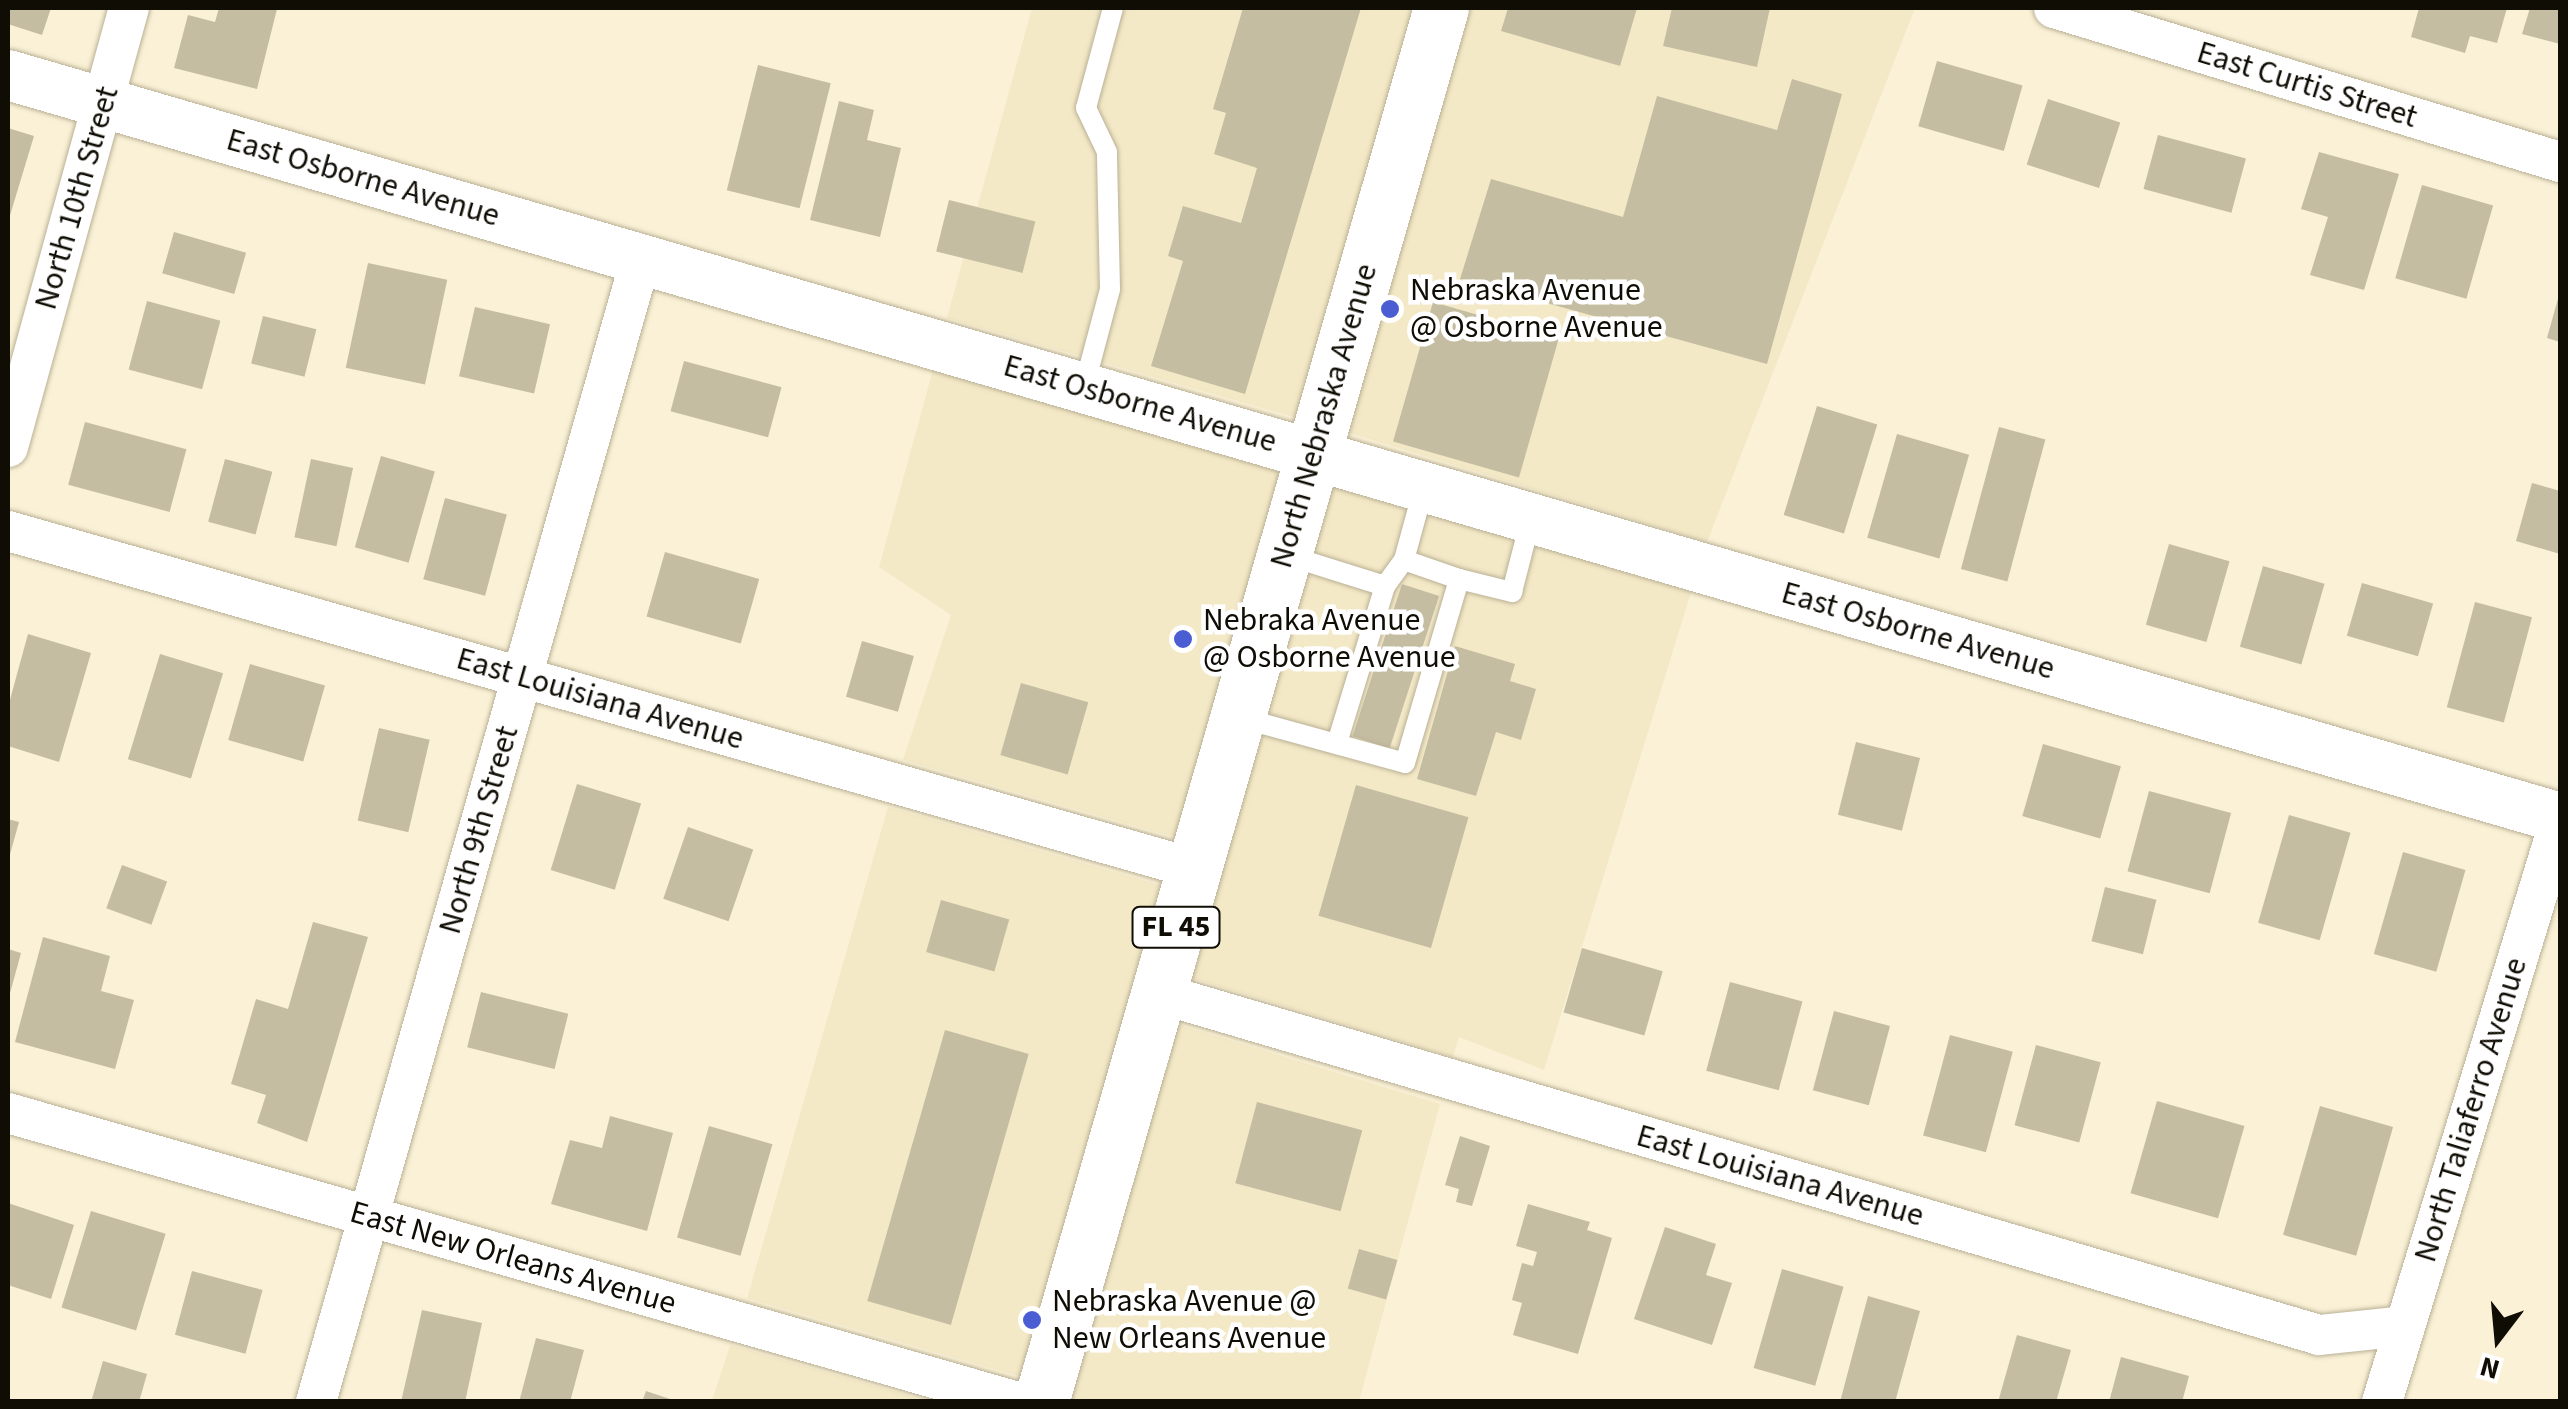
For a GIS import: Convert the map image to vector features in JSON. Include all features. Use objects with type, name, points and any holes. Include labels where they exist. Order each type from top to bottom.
[{"type":"main road","name":"North Nebraska Avenue","points":[[1041,1402],[1441,8]]},
{"type":"street","name":"North 10th Street","points":[[8,447],[129,8]]},
{"type":"street","name":"East Curtis Street","points":[[2054,8],[2560,162]]},
{"type":"street","name":"East Osborne Avenue","points":[[8,75],[2560,819]]},
{"type":"street","name":"North 9th Street","points":[[316,1402],[642,258]]},
{"type":"street","name":"East Louisiana Avenue","points":[[8,531],[1192,868]]},
{"type":"street","name":"North Taliaferro Avenue","points":[[2382,1402],[2560,819]]},
{"type":"street","name":"East Louisiana Avenue","points":[[1158,993],[2319,1335],[2404,1326]]},
{"type":"street","name":"East New Orleans Avenue","points":[[8,1113],[1018,1402]]},
{"type":"lane","points":[[1084,387],[1110,289],[1107,152],[1086,108],[1114,8]]},
{"type":"lane","points":[[1337,742],[1359,692],[1378,632],[1386,586],[1404,560],[1424,487]]},
{"type":"lane","points":[[1404,560],[1512,592],[1531,518]]},
{"type":"lane","points":[[1284,554],[1386,586]]},
{"type":"lane","points":[[1236,716],[1405,764],[1412,707],[1430,647],[1459,579]]},
{"type":"shaded area","points":[[1032,8],[1418,8],[1301,419],[947,318]]},
{"type":"shaded area","points":[[1464,8],[1915,8],[1707,542],[1343,431]]},
{"type":"shaded area","points":[[934,366],[1287,467],[1178,838],[903,760],[951,615],[879,567]]},
{"type":"shaded area","points":[[1329,479],[1692,589],[1544,1070],[1459,1037],[1453,1057],[1185,976]]},
{"type":"shaded area","points":[[888,807],[1165,886],[1024,1378],[747,1298]]},
{"type":"shaded area","points":[[1173,1023],[1440,1104],[1359,1401],[1064,1402]]},
{"type":"shaded area","points":[[730,1345],[928,1401],[712,1401]]},
{"type":"building","points":[[8,8],[51,8],[42,35],[8,24]]},
{"type":"building","points":[[219,8],[277,9],[257,89],[174,68],[188,15],[215,22]]},
{"type":"building","points":[[1243,8],[1361,8],[1245,394],[1151,366],[1183,261],[1168,256],[1183,206],[1241,223],[1257,168],[1214,154],[1226,113],[1213,109]]},
{"type":"building","points":[[1508,8],[1637,8],[1620,66],[1501,31]]},
{"type":"building","points":[[1672,8],[1770,8],[1757,67],[1663,46]]},
{"type":"building","points":[[2419,8],[2507,8],[2497,43],[2470,36],[2465,53],[2411,37]]},
{"type":"building","points":[[2530,8],[2560,8],[2560,44],[2522,34]]},
{"type":"building","points":[[1937,61],[2023,86],[2004,151],[1918,126]]},
{"type":"building","points":[[758,65],[831,83],[800,208],[727,190]]},
{"type":"building","points":[[1792,79],[1842,94],[1767,364],[1460,279],[1491,179],[1623,217],[1657,96],[1777,130]]},
{"type":"building","points":[[2048,99],[2120,122],[2099,188],[2027,165]]},
{"type":"building","points":[[839,101],[874,110],[867,140],[901,148],[880,237],[810,220]]},
{"type":"building","points":[[8,128],[34,136],[8,222]]},
{"type":"building","points":[[2158,135],[2246,159],[2231,213],[2144,189]]},
{"type":"building","points":[[2319,152],[2399,174],[2364,290],[2310,275],[2328,217],[2301,209]]},
{"type":"building","points":[[2422,185],[2493,205],[2466,299],[2395,278]]},
{"type":"building","points":[[949,200],[1035,222],[1023,273],[936,251]]},
{"type":"building","points":[[174,232],[246,253],[234,294],[162,273]]},
{"type":"building","points":[[368,263],[447,280],[425,385],[346,368]]},
{"type":"building","points":[[2560,295],[2560,342],[2547,338]]},
{"type":"building","points":[[147,301],[220,321],[202,389],[129,370]]},
{"type":"building","points":[[1433,302],[1559,338],[1519,477],[1393,441]]},
{"type":"building","points":[[475,307],[550,324],[534,394],[459,376]]},
{"type":"building","points":[[263,316],[316,329],[305,377],[251,364]]},
{"type":"building","points":[[684,361],[782,387],[768,437],[671,411]]},
{"type":"building","points":[[1817,406],[1877,424],[1844,533],[1784,515]]},
{"type":"building","points":[[85,422],[186,449],[170,512],[68,485]]},
{"type":"building","points":[[1999,427],[2045,439],[2007,581],[1961,569]]},
{"type":"building","points":[[1897,434],[1969,455],[1939,558],[1867,538]]},
{"type":"building","points":[[381,456],[435,471],[409,563],[355,547]]},
{"type":"building","points":[[225,459],[272,472],[256,534],[208,522]]},
{"type":"building","points":[[311,459],[353,468],[336,546],[294,537]]},
{"type":"building","points":[[2532,483],[2560,491],[2560,554],[2516,541]]},
{"type":"building","points":[[445,498],[507,515],[485,596],[423,579]]},
{"type":"building","points":[[2169,544],[2230,561],[2206,642],[2146,625]]},
{"type":"building","points":[[665,552],[759,579],[741,643],[647,616]]},
{"type":"building","points":[[2263,566],[2325,584],[2301,664],[2240,647]]},
{"type":"building","points":[[2362,583],[2433,603],[2418,656],[2347,636]]},
{"type":"building","points":[[1402,584],[1439,596],[1390,748],[1353,736]]},
{"type":"building","points":[[2475,602],[2532,617],[2504,723],[2447,707]]},
{"type":"building","points":[[28,634],[91,653],[59,762],[8,746],[8,707]]},
{"type":"building","points":[[862,641],[914,656],[898,712],[846,697]]},
{"type":"building","points":[[1455,646],[1515,664],[1510,681],[1536,689],[1521,740],[1496,732],[1476,796],[1417,779]]},
{"type":"building","points":[[160,654],[223,673],[191,778],[128,759]]},
{"type":"building","points":[[250,664],[325,685],[303,761],[228,740]]},
{"type":"building","points":[[1021,683],[1088,702],[1068,774],[1000,755]]},
{"type":"building","points":[[379,728],[430,740],[408,832],[358,821]]},
{"type":"building","points":[[1856,742],[1920,758],[1902,831],[1838,815]]},
{"type":"building","points":[[2043,744],[2121,766],[2100,838],[2022,816]]},
{"type":"building","points":[[577,784],[641,804],[615,890],[551,870]]},
{"type":"building","points":[[1356,785],[1468,817],[1431,948],[1319,916]]},
{"type":"building","points":[[2149,791],[2231,813],[2210,893],[2128,871]]},
{"type":"building","points":[[2289,815],[2351,833],[2320,940],[2258,923]]},
{"type":"building","points":[[8,819],[19,822],[9,858],[8,858]]},
{"type":"building","points":[[688,827],[753,849],[728,921],[663,899]]},
{"type":"building","points":[[2403,852],[2465,870],[2436,972],[2374,954]]},
{"type":"building","points":[[122,865],[167,881],[151,925],[106,908]]},
{"type":"building","points":[[2105,887],[2156,900],[2143,954],[2091,941]]},
{"type":"building","points":[[941,900],[1009,920],[994,971],[926,952]]},
{"type":"building","points":[[313,922],[368,937],[307,1142],[257,1123],[266,1095],[231,1084],[256,999],[288,1009]]},
{"type":"building","points":[[43,937],[110,956],[101,991],[134,1000],[115,1069],[15,1042]]},
{"type":"building","points":[[1582,948],[1663,971],[1644,1036],[1564,1012]]},
{"type":"building","points":[[8,949],[21,953],[9,997],[8,997]]},
{"type":"building","points":[[1730,982],[1802,1001],[1779,1090],[1706,1071]]},
{"type":"building","points":[[481,992],[568,1014],[555,1069],[467,1047]]},
{"type":"building","points":[[1834,1011],[1890,1026],[1869,1105],[1813,1090]]},
{"type":"building","points":[[945,1030],[1029,1054],[951,1325],[867,1301]]},
{"type":"building","points":[[1950,1035],[2013,1052],[1986,1152],[1923,1135]]},
{"type":"building","points":[[2036,1045],[2101,1062],[2079,1143],[2015,1125]]},
{"type":"building","points":[[2157,1101],[2244,1126],[2218,1218],[2131,1193]]},
{"type":"building","points":[[1257,1102],[1362,1130],[1341,1211],[1235,1183]]},
{"type":"building","points":[[2320,1106],[2393,1127],[2356,1256],[2283,1235]]},
{"type":"building","points":[[610,1116],[673,1133],[647,1231],[551,1204],[570,1140],[602,1148]]},
{"type":"building","points":[[709,1126],[772,1144],[740,1256],[677,1238]]},
{"type":"building","points":[[1460,1136],[1490,1146],[1472,1206],[1456,1202],[1459,1189],[1445,1185]]},
{"type":"building","points":[[8,1203],[74,1225],[51,1299],[8,1285]]},
{"type":"building","points":[[1528,1204],[1590,1222],[1587,1230],[1612,1238],[1578,1354],[1513,1335],[1522,1303],[1512,1300],[1522,1263],[1533,1266],[1537,1252],[1516,1246]]},
{"type":"building","points":[[91,1211],[166,1234],[136,1330],[61,1308]]},
{"type":"building","points":[[1665,1227],[1716,1244],[1706,1275],[1732,1283],[1712,1345],[1634,1319]]},
{"type":"building","points":[[1359,1249],[1397,1260],[1386,1299],[1348,1288]]},
{"type":"building","points":[[1782,1269],[1844,1287],[1815,1386],[1754,1368]]},
{"type":"building","points":[[192,1271],[263,1290],[245,1354],[175,1335]]},
{"type":"building","points":[[1868,1296],[1920,1311],[1895,1402],[1840,1402]]},
{"type":"building","points":[[422,1310],[482,1323],[465,1402],[401,1402]]},
{"type":"building","points":[[2017,1335],[2071,1350],[2056,1402],[1998,1402]]},
{"type":"building","points":[[536,1338],[584,1350],[570,1402],[519,1402]]},
{"type":"building","points":[[2121,1357],[2189,1376],[2182,1402],[2109,1402]]},
{"type":"building","points":[[103,1361],[147,1374],[139,1402],[91,1402]]},
{"type":"building","points":[[646,1391],[676,1401],[642,1402]]},
{"type":"place","name":"Nebraska Avenue @ Osborne Avenue","points":[[1390,309]]},
{"type":"place","name":"Nebraka Avenue @ Osborne Avenue","points":[[1183,639]]},
{"type":"place","name":"Nebraska Avenue @ New Orleans Avenue","points":[[1032,1320]]}]
